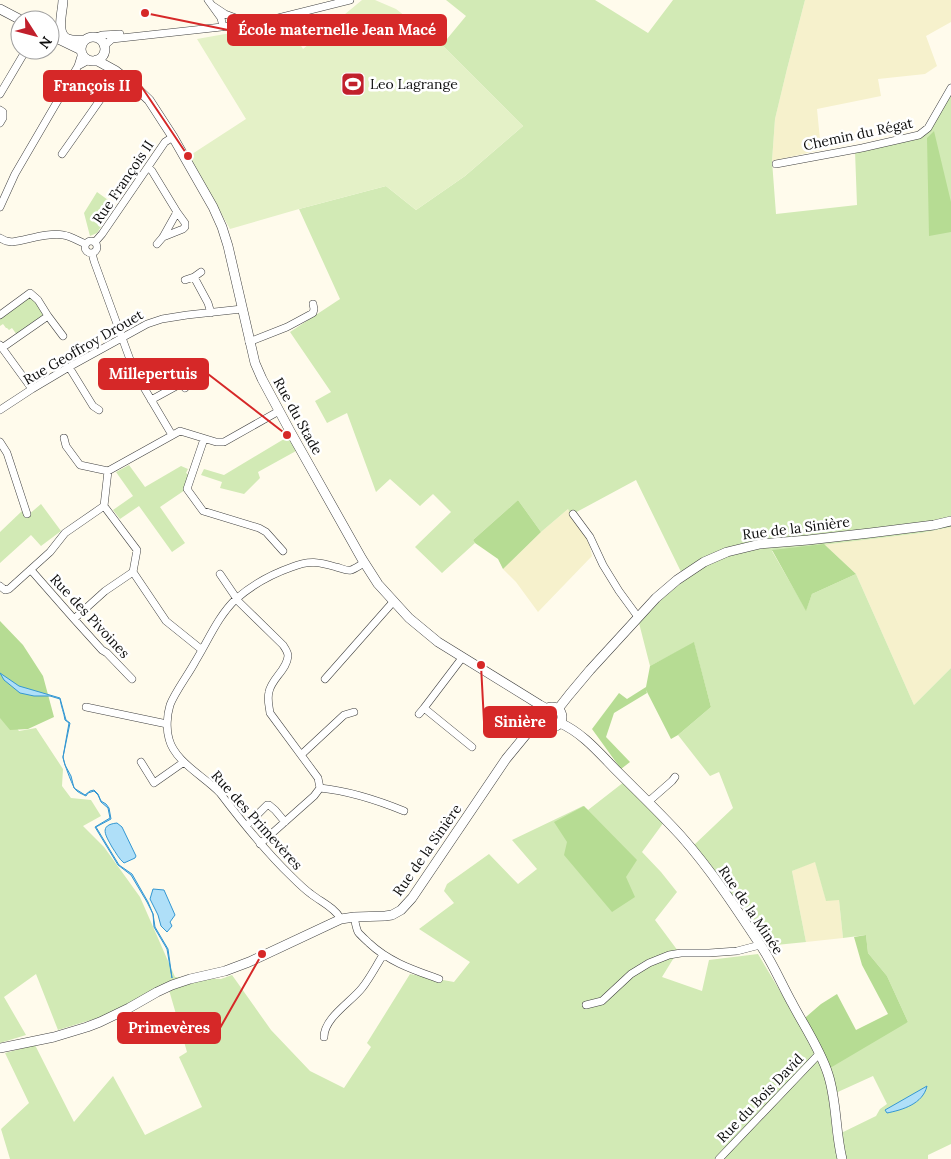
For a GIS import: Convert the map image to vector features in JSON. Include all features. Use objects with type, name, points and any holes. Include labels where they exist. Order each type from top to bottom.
[{"type":"street","points":[[63,0],[60,29],[68,40],[85,40],[102,35],[250,24],[323,4],[350,0]]},
{"type":"street","points":[[208,0],[221,18],[220,27]]},
{"type":"street","points":[[213,6],[229,16],[250,24]]},
{"type":"street","points":[[229,16],[232,26]]},
{"type":"street","points":[[0,207],[15,174],[78,66],[92,54],[112,39],[220,27]]},
{"type":"street","points":[[92,54],[102,42],[96,37]]},
{"type":"street","name":"Rue du Stade","points":[[60,39],[92,54],[141,91],[173,137],[222,227],[236,276],[242,309],[258,371],[364,563],[378,584],[393,602],[424,632],[462,658],[547,710]]},
{"type":"street","points":[[85,40],[81,47],[92,54]]},
{"type":"street","points":[[0,94],[20,60]]},
{"type":"street","points":[[62,154],[117,72]]},
{"type":"street","name":"Chemin du Régat","points":[[776,164],[919,135],[928,128],[951,88]]},
{"type":"street","points":[[0,110],[3,118],[0,123]]},
{"type":"street","name":"Rue François II","points":[[95,242],[165,142],[173,137]]},
{"type":"street","points":[[148,167],[185,223],[183,229],[163,237]]},
{"type":"street","points":[[157,244],[177,212]]},
{"type":"street","points":[[0,238],[12,242],[55,234],[64,235],[86,244]]},
{"type":"street","points":[[86,244],[90,241],[95,242],[97,249],[92,252]]},
{"type":"street","points":[[86,244],[85,248],[87,251],[92,252]]},
{"type":"street","points":[[92,252],[140,381],[172,435]]},
{"type":"street","points":[[185,280],[198,274],[211,313]]},
{"type":"street","points":[[0,315],[30,293],[38,300],[62,336]]},
{"type":"street","points":[[250,342],[287,327],[313,313],[313,304]]},
{"type":"street","name":"Rue Geoffroy Drouet","points":[[0,410],[122,336],[153,321],[242,309]]},
{"type":"street","points":[[32,389],[1,347],[48,316]]},
{"type":"street","points":[[69,367],[93,406],[99,410]]},
{"type":"street","points":[[151,400],[182,383],[185,388]]},
{"type":"street","points":[[64,438],[66,446],[80,465],[108,471],[180,431],[216,442],[224,442],[279,411]]},
{"type":"street","points":[[204,439],[187,489],[202,512],[259,528],[266,532],[283,552]]},
{"type":"street","points":[[0,442],[7,453],[27,514]]},
{"type":"street","points":[[108,471],[104,506],[136,550],[133,572],[166,621],[202,650]]},
{"type":"street","points":[[0,586],[5,590],[9,589],[50,552],[65,533],[104,506]]},
{"type":"street","points":[[573,514],[590,537],[603,565],[619,591],[638,617]]},
{"type":"street","name":"Rue de la Sinière","points":[[558,710],[568,695],[656,598],[676,580],[704,562],[727,552],[760,544],[870,533],[951,521]]},
{"type":"street","name":"Rue des Primevères","points":[[340,919],[330,907],[306,890],[260,844],[220,793],[172,750],[167,724],[171,704],[222,615],[237,599],[258,584],[293,566],[311,562],[353,570],[364,563]]},
{"type":"street","name":"Rue des Pivoines","points":[[30,570],[102,650],[108,653],[132,678]]},
{"type":"street","points":[[74,619],[105,591],[133,572]]},
{"type":"street","points":[[220,574],[237,599],[287,651],[286,663],[269,690],[267,700],[270,712],[318,778],[320,788],[314,796],[260,844]]},
{"type":"street","points":[[325,679],[393,602]]},
{"type":"street","points":[[462,658],[421,711],[472,747]]},
{"type":"street","points":[[86,707],[167,724]]},
{"type":"street","points":[[552,708],[558,710],[562,714],[560,722],[552,727],[544,722],[543,716],[547,710],[552,708]]},
{"type":"street","points":[[302,754],[344,716],[354,712]]},
{"type":"street","name":"Rue de la Sinière","points":[[0,1048],[54,1037],[88,1027],[172,985],[218,973],[249,962],[340,919],[392,915],[401,910],[509,756],[529,731],[544,722]]},
{"type":"street","name":"Rue de la Minée","points":[[560,722],[584,738],[682,837],[727,895],[760,945],[828,1073],[834,1100],[842,1159]]},
{"type":"street","points":[[140,762],[154,784],[184,762]]},
{"type":"street","points":[[648,802],[672,782],[675,777]]},
{"type":"street","points":[[320,788],[333,789],[404,810]]},
{"type":"street","points":[[246,826],[267,805],[275,810],[285,822]]},
{"type":"street","points":[[354,917],[357,930],[374,948],[396,962],[439,979]]},
{"type":"street","points":[[586,1005],[602,1001],[631,974],[649,963],[668,955],[737,951],[760,945]]},
{"type":"street","points":[[324,1037],[324,1031],[335,1014],[362,988],[383,954]]},
{"type":"street","name":"Rue du Bois David","points":[[719,1159],[819,1054]]},
{"type":"shaded area","points":[[805,0],[951,0],[951,22],[926,36],[937,66],[925,74],[878,79],[881,96],[817,109],[821,150],[772,161],[775,119]]},
{"type":"shaded area","points":[[568,509],[588,539],[592,556],[538,612],[516,582],[503,569]]},
{"type":"shaded area","points":[[951,527],[951,668],[914,705],[856,574],[824,544],[921,533]]},
{"type":"shaded area","points":[[815,861],[826,900],[839,900],[843,938],[806,942],[792,871]]},
{"type":"green space","name":"Leo Lagrange","points":[[362,0],[375,0],[396,9],[442,45],[523,126],[465,176],[416,210],[386,186],[230,229],[189,156],[246,119],[197,39],[287,23],[303,49]]},
{"type":"green space","points":[[446,0],[595,0],[648,33],[673,0],[805,0],[775,119],[772,161],[776,214],[857,205],[855,151],[918,136],[951,92],[951,527],[921,533],[772,551],[806,610],[812,594],[856,574],[914,705],[951,668],[951,1144],[928,1155],[928,1159],[10,1159],[1,1129],[29,1103],[5,1053],[35,1045],[74,1122],[113,1076],[145,1135],[202,1107],[179,1057],[187,1052],[169,990],[140,1005],[58,1030],[36,974],[4,997],[26,1035],[0,1043],[0,706],[19,731],[36,728],[63,769],[62,786],[71,798],[91,800],[101,816],[83,826],[104,847],[140,897],[175,977],[221,979],[232,975],[271,1030],[310,1071],[344,1088],[371,1047],[367,1043],[410,974],[454,982],[470,962],[419,929],[454,903],[444,891],[447,884],[489,854],[518,884],[537,869],[512,840],[583,806],[588,810],[624,782],[664,822],[642,852],[677,892],[655,920],[678,951],[662,977],[702,991],[709,960],[758,954],[818,1055],[908,1022],[887,976],[868,953],[866,935],[843,938],[839,900],[826,901],[815,862],[792,871],[806,942],[766,946],[748,915],[694,845],[733,808],[719,772],[710,776],[678,735],[711,707],[694,643],[650,666],[639,623],[662,599],[685,580],[636,480],[571,515],[568,509],[541,532],[518,500],[473,540],[475,543],[442,573],[415,547],[451,512],[433,494],[420,506],[390,479],[376,492],[347,413],[327,423],[315,401],[331,392],[290,332],[340,299],[299,209],[386,186],[416,210],[465,176],[523,126],[442,45],[466,16]],"holes":[[[873,1076],[887,1104],[880,1109],[876,1116],[833,1137],[829,1096]]]},
{"type":"green space","points":[[934,131],[951,202],[951,232],[929,236],[927,138]]},
{"type":"green space","points":[[97,192],[115,205],[97,233],[90,236],[84,213]]},
{"type":"green space","points":[[29,297],[33,297],[43,312],[43,317],[17,335],[12,328],[9,330],[3,324],[0,326],[0,318]]},
{"type":"green space","points":[[289,436],[296,451],[258,472],[260,478],[244,494],[220,488],[222,482],[201,475],[204,469],[224,475]]},
{"type":"green space","points":[[129,465],[145,487],[181,466],[188,469],[186,473],[190,475],[185,490],[160,507],[185,543],[172,552],[139,506],[120,519],[113,510],[133,496],[116,472]]},
{"type":"green space","points":[[518,500],[541,532],[503,569],[498,559],[473,540]]},
{"type":"green space","points":[[41,504],[61,531],[41,546],[31,535],[0,563],[0,532],[23,510],[27,516]]},
{"type":"green space","points":[[824,544],[856,574],[812,594],[806,611],[772,550]]},
{"type":"green space","points":[[0,621],[23,645],[43,676],[54,717],[28,729],[10,730],[0,718]]},
{"type":"green space","points":[[694,642],[711,707],[671,739],[646,690],[647,693],[614,713],[606,737],[630,762],[621,769],[592,729],[619,693],[627,699],[646,687],[650,666]]},
{"type":"green space","points":[[584,806],[637,860],[626,877],[635,897],[612,912],[564,855],[567,842],[554,822]]},
{"type":"green space","points":[[866,935],[868,953],[887,976],[908,1022],[825,1071],[799,1023],[821,1004],[837,994],[856,1030],[888,1014],[862,965],[854,937]]},
{"type":"water","points":[[0,673],[19,686],[60,698],[66,720],[70,723],[63,757],[69,723],[65,720],[60,699],[20,693],[4,680]]},
{"type":"water","points":[[65,766],[71,776],[74,787],[70,779]]},
{"type":"water","points":[[75,788],[85,795],[94,790],[101,801],[109,808],[111,819],[96,827],[119,865],[132,874],[153,914],[131,875],[118,865],[95,827],[110,818],[108,808],[101,802],[94,791],[86,796]]},
{"type":"water","points":[[117,823],[122,827],[136,856],[124,863],[112,847],[105,832],[107,826]]},
{"type":"water","points":[[153,889],[164,890],[175,915],[170,922],[172,926],[167,932],[161,926],[150,899]]},
{"type":"water","points":[[153,914],[155,927],[168,949],[172,978],[167,949],[154,927]]},
{"type":"water","points":[[927,1086],[917,1102],[887,1113],[885,1110]]},
{"type":"place","name":"École maternelle Jean Macé","points":[[145,13]]},
{"type":"place","name":"Leo Lagrange","points":[[353,84]]},
{"type":"place","name":"François II","points":[[188,156]]},
{"type":"place","name":"Millepertuis","points":[[287,435]]},
{"type":"place","name":"Sinière","points":[[481,665]]},
{"type":"place","name":"Primevères","points":[[262,954]]}]
